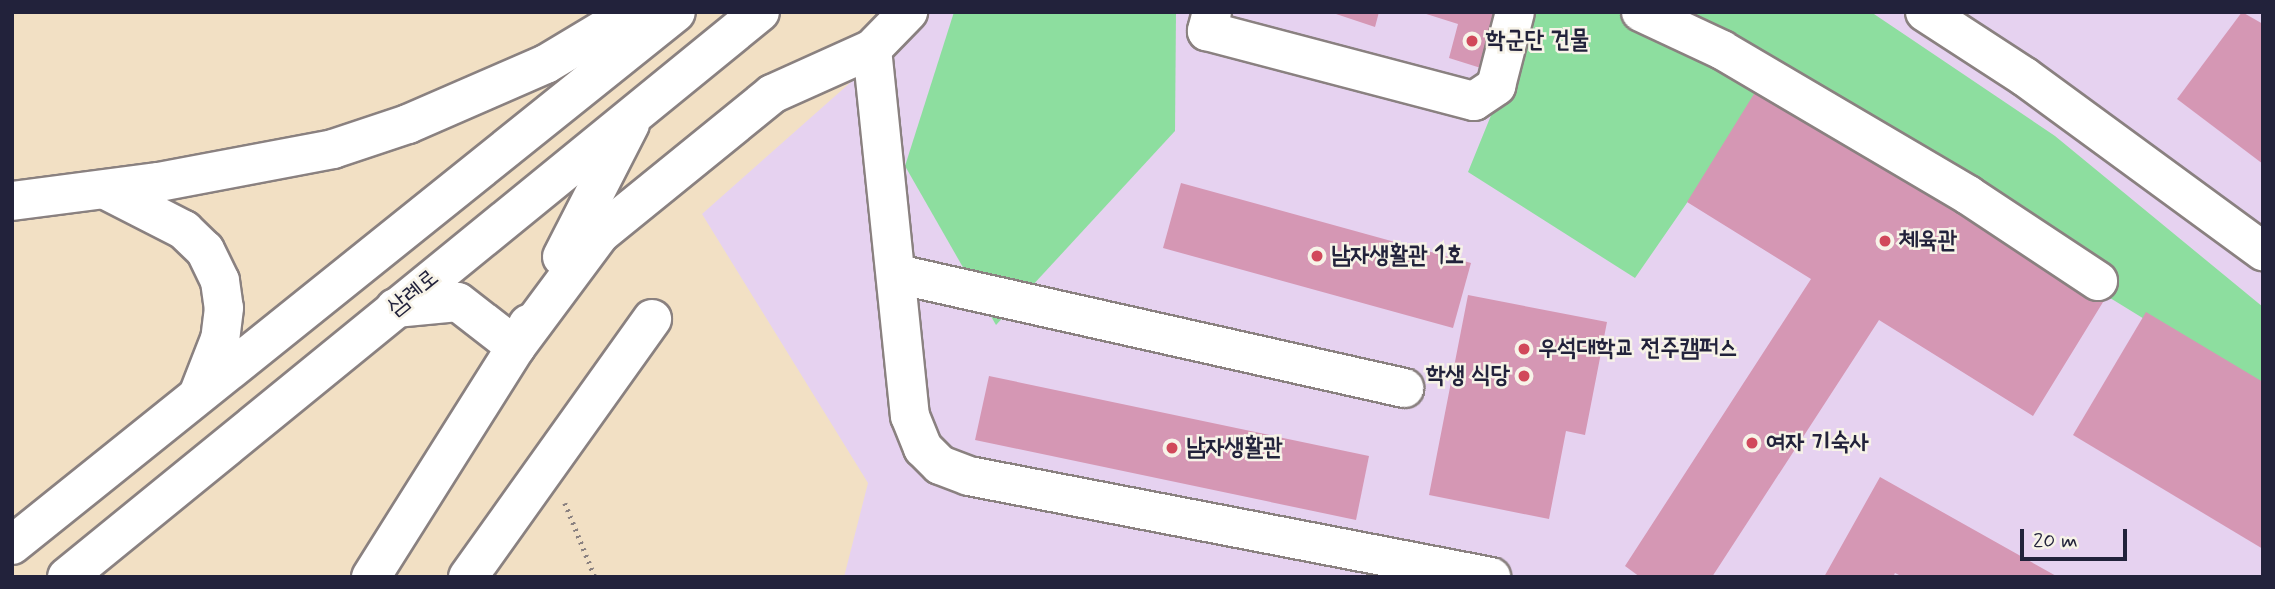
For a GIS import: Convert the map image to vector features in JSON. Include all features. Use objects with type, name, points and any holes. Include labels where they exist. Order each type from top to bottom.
[{"type":"street","points":[[12,201],[106,190],[333,149],[408,124],[547,64],[634,12]]},
{"type":"street","points":[[12,545],[677,12]]},
{"type":"street","name":"삼례로","points":[[81,565],[760,12]]},
{"type":"street","points":[[371,577],[516,347],[600,234],[772,94],[873,49],[908,12]]},
{"type":"street","points":[[1212,12],[1207,31],[1474,101],[1496,86],[1515,12]]},
{"type":"street","points":[[1641,12],[1722,50],[1968,195],[2098,281]]},
{"type":"street","points":[[1925,12],[2025,77],[2263,251]]},
{"type":"street","points":[[873,49],[911,416],[923,448],[940,465],[969,476],[1492,577]]},
{"type":"street","points":[[516,347],[635,113]]},
{"type":"street","points":[[106,190],[184,230],[205,250],[220,281],[224,308],[220,339],[197,397]]},
{"type":"street","points":[[897,274],[1404,388]]},
{"type":"street","points":[[395,308],[458,302],[516,347]]},
{"type":"street","points":[[468,577],[652,319]]},
{"type":"path","points":[[549,463],[595,577]]},
{"type":"shaded area","name":"우석대학교 전주캠퍼스","points":[[930,12],[2263,12],[2263,577],[844,577],[868,483],[702,214]]},
{"type":"green space","points":[[954,12],[1176,12],[1175,131],[996,325],[905,166]]},
{"type":"green space","points":[[1533,12],[1871,12],[2055,136],[2263,307],[2263,392],[1767,87],[1635,278],[1468,172]]},
{"type":"building","points":[[1330,12],[1379,12],[1375,27]]},
{"type":"building","name":"학군단 건물","points":[[1420,12],[1500,12],[1484,69],[1449,58],[1458,24]]},
{"type":"building","points":[[2242,12],[2263,24],[2263,164],[2177,99]]},
{"type":"building","name":"체육관","points":[[1762,81],[2108,294],[2033,416],[1879,320],[1712,577],[1640,577],[1625,566],[1811,279],[1687,202]]},
{"type":"building","name":"남자생활관 1호","points":[[1181,183],[1471,263],[1453,328],[1163,248]]},
{"type":"building","name":"학생 식당","points":[[1468,295],[1607,322],[1585,435],[1566,431],[1549,519],[1429,495]]},
{"type":"building","points":[[2146,312],[2263,382],[2263,549],[2073,435]]},
{"type":"building","name":"남자생활관","points":[[989,376],[1369,456],[1356,520],[975,440]]},
{"type":"building","points":[[1880,477],[2058,577],[1903,577],[1895,573],[1893,577],[1824,577]]},
{"type":"place","name":"학군단 건물","points":[[1472,41]]},
{"type":"place","name":"체육관","points":[[1885,241]]},
{"type":"place","name":"남자생활관 1호","points":[[1317,256]]},
{"type":"place","name":"우석대학교 전주캠퍼스","points":[[1524,349]]},
{"type":"place","name":"학생 식당","points":[[1524,376]]},
{"type":"place","name":"여자 기숙사","points":[[1752,443]]},
{"type":"place","name":"남자생활관","points":[[1172,448]]}]
